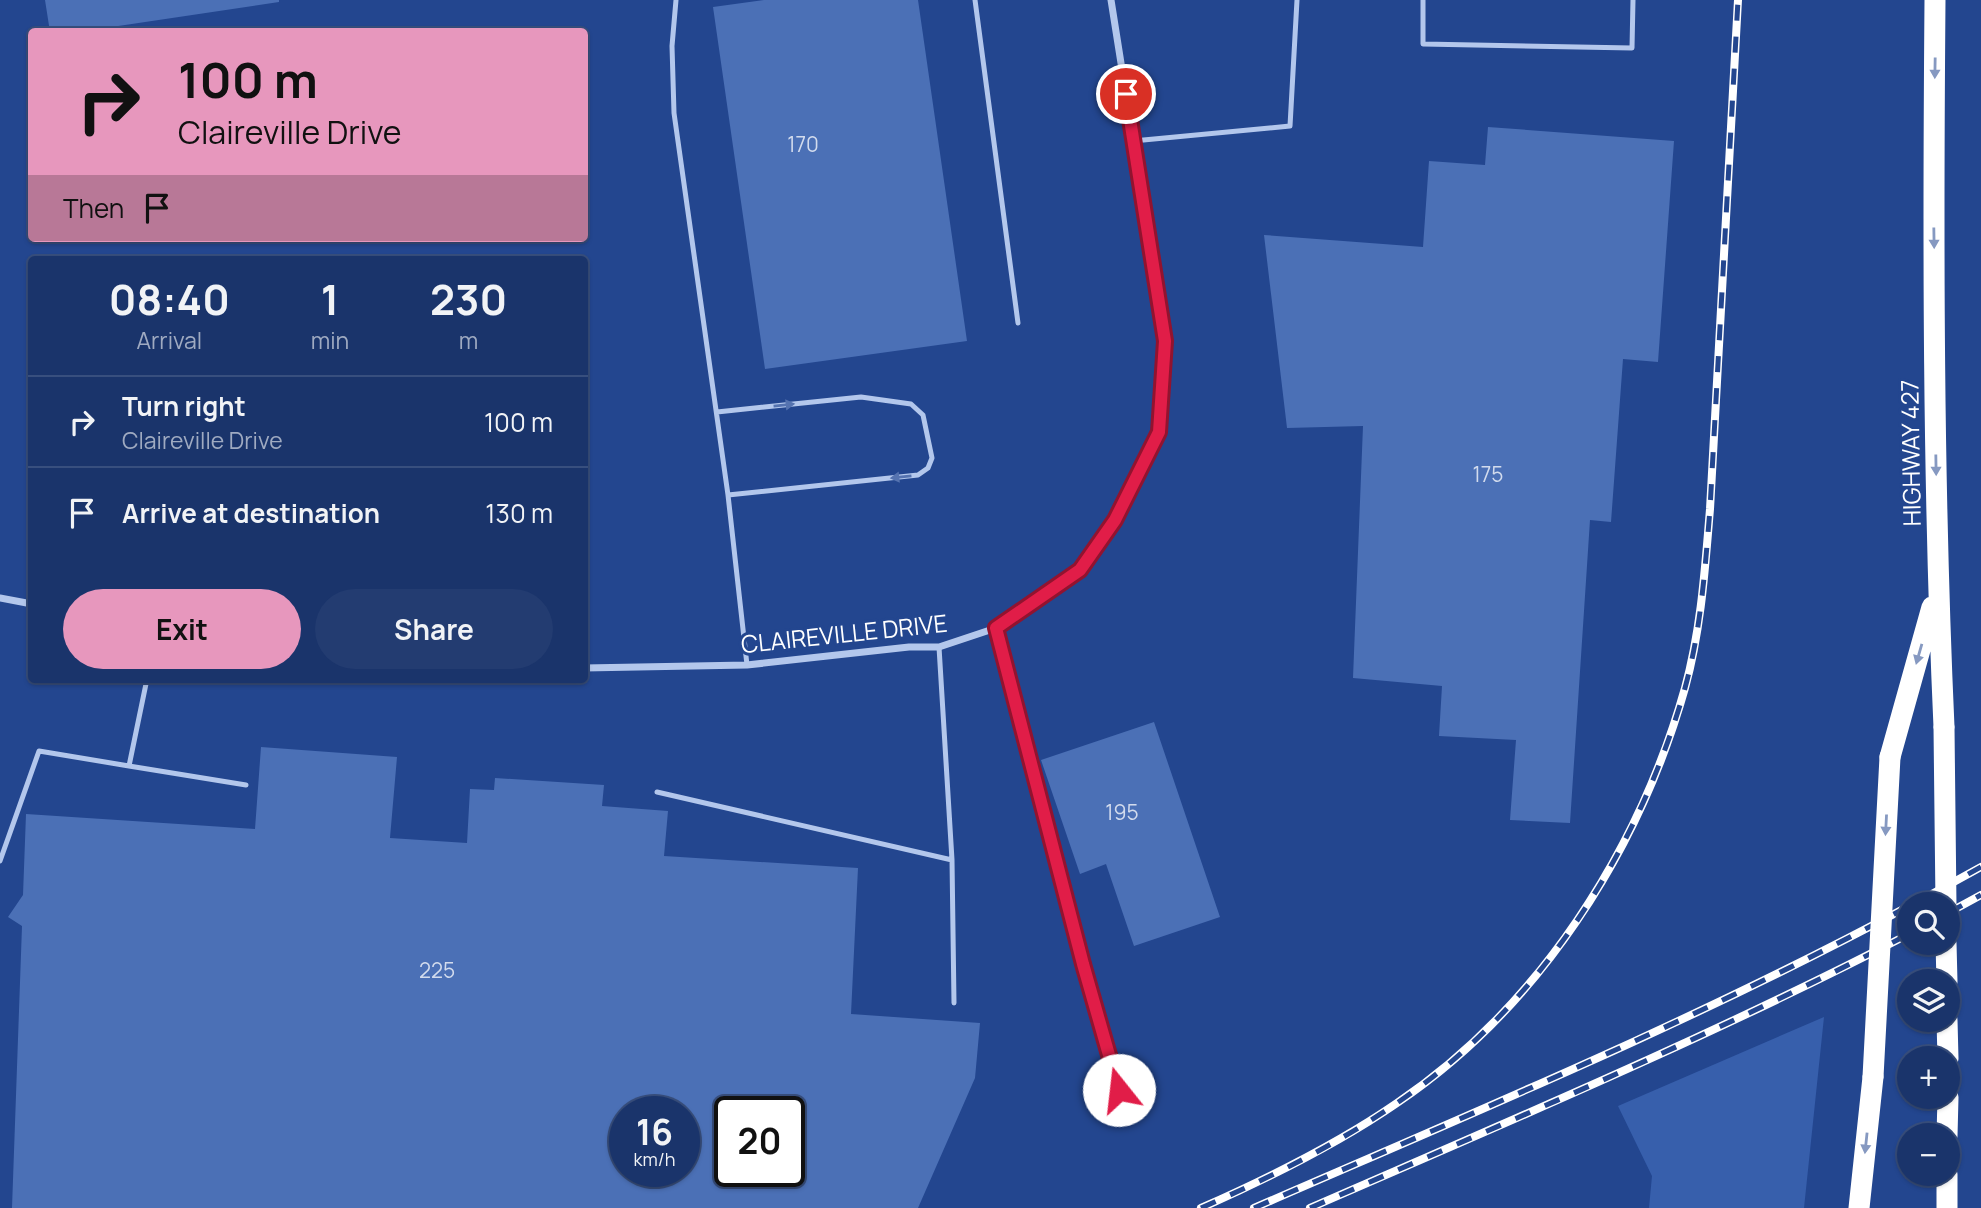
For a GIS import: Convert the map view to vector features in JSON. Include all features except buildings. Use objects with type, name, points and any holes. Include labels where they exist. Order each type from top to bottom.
[{"type":"highway","name":"HIGHWAY 427","points":[[1936,0],[1934,169],[1938,588],[1944,727],[1946,892]]},
{"type":"highway","points":[[1859,1208],[1873,1077],[1890,757],[1938,588]]},
{"type":"highway","points":[[1947,1186],[1947,1208]]},
{"type":"street","name":"CLAIREVILLE DRIVE","points":[[588,668],[747,665],[909,647],[939,647],[996,628],[1080,570],[1115,520],[1159,432],[1165,341],[1111,0]]},
{"type":"street","points":[[0,598],[28,603]]},
{"type":"lane","points":[[676,0],[672,46],[674,113],[728,495],[747,665]]},
{"type":"lane","points":[[975,0],[1018,323]]},
{"type":"lane","points":[[1133,141],[1290,126],[1297,0]]},
{"type":"lane","points":[[1423,0],[1423,44],[1632,48],[1633,0]]},
{"type":"lane","points":[[717,412],[861,397],[911,404],[923,415],[932,458],[928,468],[918,475],[728,495]]},
{"type":"lane","points":[[996,628],[1083,964],[1119,1090]]},
{"type":"lane","points":[[939,647],[951,860],[954,1003]]},
{"type":"lane","points":[[129,766],[146,683]]},
{"type":"lane","points":[[0,861],[39,751],[246,785]]},
{"type":"lane","points":[[657,792],[951,860]]},
{"type":"shaded area","points":[[1824,1017],[1804,1208],[1649,1208],[1652,1176],[1618,1106]]},
{"type":"railway","points":[[1201,1208],[1326,1147],[1397,1103],[1448,1064],[1495,1021],[1538,972],[1577,921],[1611,866],[1641,808],[1665,749],[1685,688],[1702,599],[1710,509],[1738,0]]},
{"type":"railway","points":[[1936,892],[1981,867]]},
{"type":"railway","points":[[1960,906],[1981,895]]},
{"type":"railway","points":[[1254,1208],[1667,1026],[1897,912]]},
{"type":"railway","points":[[1310,1208],[1687,1042],[1897,940]]},
{"type":"route","points":[[1119,1090],[1083,964],[996,628],[1080,570],[1115,520],[1159,432],[1165,341],[1126,94]]}]
